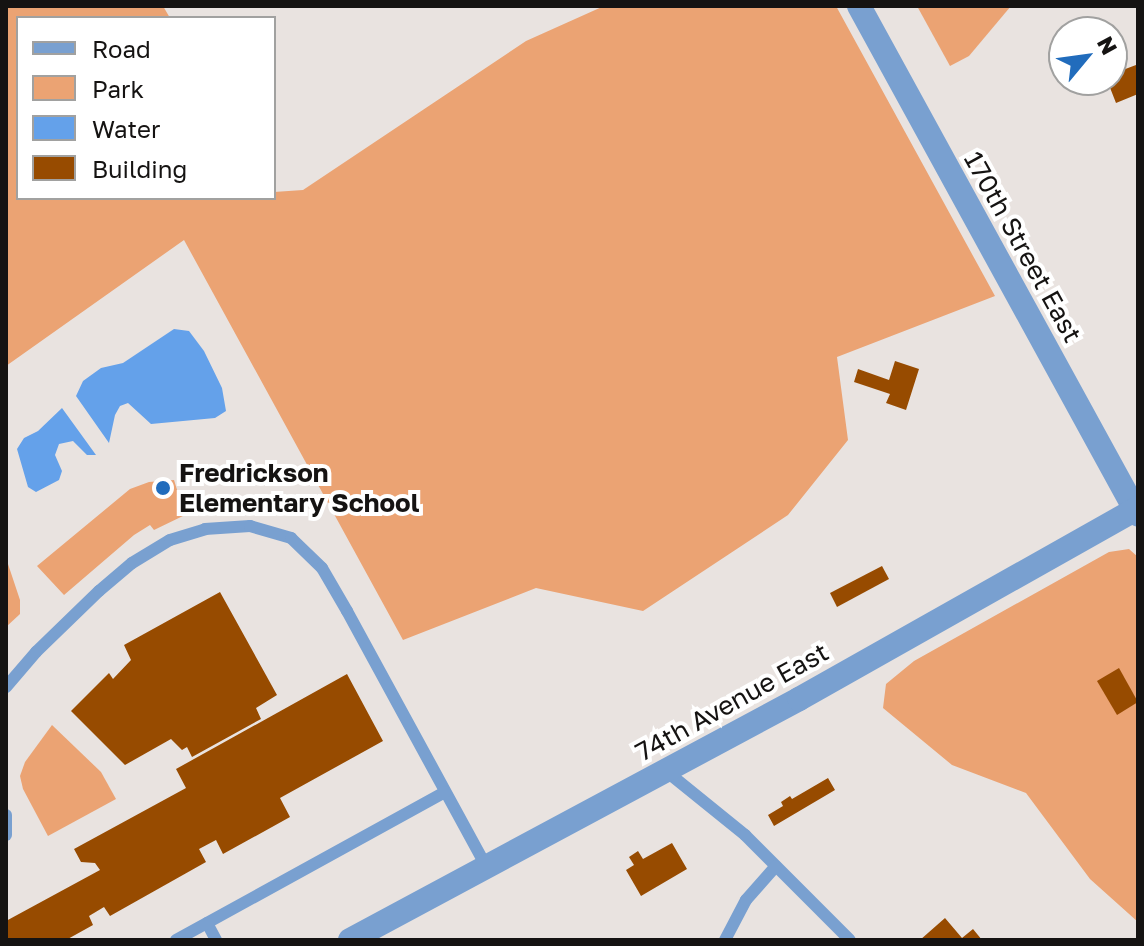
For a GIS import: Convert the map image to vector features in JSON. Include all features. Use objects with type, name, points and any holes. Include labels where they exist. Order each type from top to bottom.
[{"type":"street","name":"170th Street East","points":[[859,6],[1137,511]]},
{"type":"street","name":"74th Avenue East","points":[[350,940],[666,771],[1137,511]]},
{"type":"lane","points":[[6,687],[36,652],[132,563],[170,540],[205,529],[250,526],[291,538],[322,568],[486,866]]},
{"type":"lane","points":[[666,771],[745,835],[850,940]]},
{"type":"lane","points":[[176,940],[445,792]]},
{"type":"lane","points":[[6,815],[6,835]]},
{"type":"lane","points":[[725,940],[746,900],[776,866]]},
{"type":"lane","points":[[207,923],[216,940]]},
{"type":"green space","points":[[6,6],[163,6],[169,16],[16,16],[16,200],[276,200],[276,192],[303,190],[526,41],[604,6],[836,6],[995,296],[837,357],[848,440],[788,515],[643,611],[536,588],[403,640],[184,240],[6,366]]},
{"type":"green space","points":[[917,6],[1011,6],[969,56],[950,66]]},
{"type":"green space","points":[[174,480],[185,515],[154,530],[150,525],[134,535],[64,595],[37,566],[130,489],[149,482]]},
{"type":"green space","points":[[1129,549],[1138,557],[1138,922],[1090,879],[1026,793],[952,765],[883,708],[886,684],[914,661],[1109,552]]},
{"type":"green space","points":[[6,558],[20,600],[20,614],[6,627]]},
{"type":"green space","points":[[52,725],[101,772],[116,799],[48,836],[23,789],[20,776],[25,762]]},
{"type":"water","points":[[174,329],[189,331],[204,351],[222,388],[226,411],[215,418],[151,424],[128,403],[120,406],[115,415],[109,443],[76,396],[83,381],[101,368],[123,363]]},
{"type":"water","points":[[62,408],[96,455],[87,455],[73,441],[59,444],[55,455],[62,471],[59,480],[36,492],[28,487],[17,449],[24,438],[38,431]]},
{"type":"building","points":[[1136,65],[1138,94],[1116,103],[1113,96],[1128,96],[1128,68]]},
{"type":"building","points":[[895,361],[919,369],[906,410],[886,403],[890,394],[854,382],[858,369],[889,380]]},
{"type":"building","points":[[882,566],[889,579],[837,607],[830,593]]},
{"type":"building","points":[[220,592],[277,695],[256,708],[261,719],[192,757],[187,747],[182,750],[171,739],[125,765],[71,711],[109,673],[113,679],[131,660],[124,645]]},
{"type":"building","points":[[1119,668],[1138,702],[1117,715],[1097,681]]},
{"type":"building","points":[[347,674],[383,741],[280,798],[290,817],[223,854],[216,840],[199,849],[206,862],[110,916],[104,907],[89,916],[93,925],[66,940],[6,940],[6,921],[100,870],[95,863],[81,862],[74,849],[186,788],[176,769]]},
{"type":"building","points":[[828,778],[835,790],[774,826],[768,815],[783,806],[781,802]]},
{"type":"building","points":[[672,843],[687,869],[641,896],[626,870],[634,865],[629,857],[638,851],[643,859]]},
{"type":"building","points":[[945,918],[962,938],[973,929],[982,940],[920,940]]},
{"type":"place","name":"Fredrickson Elementary School","points":[[163,488]]}]
